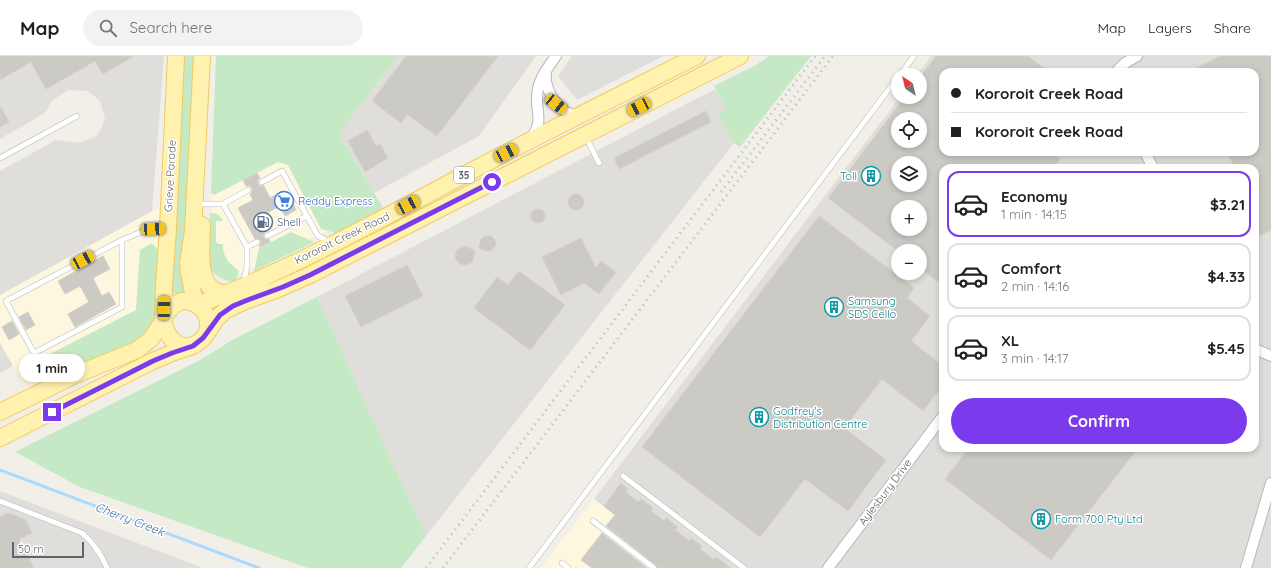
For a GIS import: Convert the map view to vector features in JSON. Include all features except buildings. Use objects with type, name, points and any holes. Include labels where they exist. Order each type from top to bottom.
[{"type":"main road","name":"Grieve Parade","points":[[163,320],[176,56]]},
{"type":"main road","points":[[0,438],[153,361],[199,341],[207,327],[206,317],[202,309],[196,304],[188,268],[198,204],[206,111],[201,82],[202,56]]},
{"type":"main road","name":"Kororoit Creek Road","points":[[196,304],[243,287],[332,243],[697,56]]},
{"type":"main road","name":"Kororoit Creek Road","points":[[199,341],[220,315],[233,306],[272,292],[305,277],[740,56]]},
{"type":"main road","points":[[198,204],[203,275],[208,284],[214,290],[221,293],[227,293]]},
{"type":"main road","name":"35","points":[[0,412],[82,372],[137,350],[152,339],[168,310],[176,303],[185,301],[196,304]]},
{"type":"main road","points":[[163,320],[167,334],[174,341],[185,346],[199,341]]},
{"type":"street","points":[[514,149],[531,138],[536,129],[539,122],[537,99],[540,82],[556,56]]},
{"type":"street","points":[[1120,68],[1125,63],[1137,56]]},
{"type":"street","points":[[547,70],[546,84],[551,97],[556,104],[571,113],[579,115],[589,111]]},
{"type":"street","points":[[1259,351],[1271,356]]},
{"type":"street","name":"Aylesbury Drive","points":[[828,568],[939,421]]},
{"type":"street","points":[[1246,568],[1271,483]]},
{"type":"lane","points":[[905,68],[914,56]]},
{"type":"lane","points":[[529,568],[891,87]]},
{"type":"lane","points":[[0,158],[77,116]]},
{"type":"lane","points":[[585,135],[599,162]]},
{"type":"lane","points":[[262,182],[282,171],[318,236],[332,243]]},
{"type":"lane","points":[[198,204],[223,204],[248,190]]},
{"type":"lane","points":[[223,204],[247,247],[247,265],[243,287]]},
{"type":"lane","points":[[267,236],[307,216]]},
{"type":"lane","points":[[52,386],[6,301],[122,240],[148,229],[168,228]]},
{"type":"lane","points":[[34,353],[122,307],[122,240]]},
{"type":"lane","points":[[247,247],[257,242]]},
{"type":"lane","points":[[623,476],[744,568]]},
{"type":"lane","points":[[0,501],[82,533],[91,540],[107,568]]},
{"type":"lane","points":[[593,521],[654,568]]},
{"type":"lane","points":[[562,563],[568,568]]},
{"type":"shaded area","points":[[0,56],[164,56],[152,211],[0,295],[0,171],[56,140],[80,143],[98,135],[105,119],[100,101],[88,91],[68,90],[53,100],[45,113],[0,139]]},
{"type":"shaded area","points":[[398,56],[536,56],[479,136],[374,193],[339,133]]},
{"type":"shaded area","points":[[572,56],[664,56],[577,100],[558,76]]},
{"type":"shaded area","points":[[931,56],[1271,56],[1271,568],[684,568],[594,499],[895,104],[927,104],[927,68],[922,68]]},
{"type":"shaded area","points":[[715,89],[726,108],[717,113],[734,143],[426,536],[317,297]]},
{"type":"shaded area","points":[[278,157],[291,161],[333,228],[235,276],[212,267],[211,193]]},
{"type":"shaded area","points":[[162,206],[156,322],[27,392],[0,343],[0,295]]},
{"type":"shaded area","points":[[0,343],[13,366],[0,373]]},
{"type":"shaded area","points":[[0,491],[203,568],[0,568]]},
{"type":"shaded area","points":[[594,499],[684,568],[541,568]]},
{"type":"green space","points":[[182,56],[196,56],[187,293],[172,294],[170,286]]},
{"type":"green space","points":[[216,56],[398,56],[339,133],[383,208],[336,233],[321,229],[288,165],[278,162],[214,195],[211,193]]},
{"type":"green space","points":[[769,56],[811,56],[740,147],[734,143],[717,113],[726,108],[714,86],[756,65]]},
{"type":"green space","points":[[210,213],[218,214],[223,221],[216,221],[216,242],[218,244],[223,244],[223,250],[226,258],[239,272],[235,282],[225,280],[211,269],[209,251]]},
{"type":"green space","points":[[291,232],[314,242],[254,271],[259,248]]},
{"type":"green space","points":[[150,244],[153,244],[160,253],[156,322],[148,332],[128,347],[67,372],[61,370],[55,365],[50,357],[52,353],[136,310],[140,250]]},
{"type":"green space","points":[[317,297],[426,536],[401,568],[308,568],[80,487],[15,452],[200,360],[234,339]]},
{"type":"waterway","name":"Cherry Creek","points":[[0,470],[259,568]]},
{"type":"railway","points":[[426,568],[815,56]]},
{"type":"railway","points":[[721,192],[825,56]]},
{"type":"railway","points":[[443,568],[833,56]]},
{"type":"place","name":"Toll","points":[[871,176]]},
{"type":"place","name":"Reddy Express","points":[[284,201]]},
{"type":"place","name":"Shell","points":[[263,222]]},
{"type":"place","name":"Samsung SDS Cello","points":[[834,307]]},
{"type":"place","name":"Godfrey's Distribution Centre","points":[[759,417]]},
{"type":"place","name":"Form 700 Pty Ltd","points":[[1041,519]]},
{"type":"route","points":[[52,412],[153,361],[193,346],[203,338],[220,315],[233,306],[268,294],[310,275],[492,182]]}]
